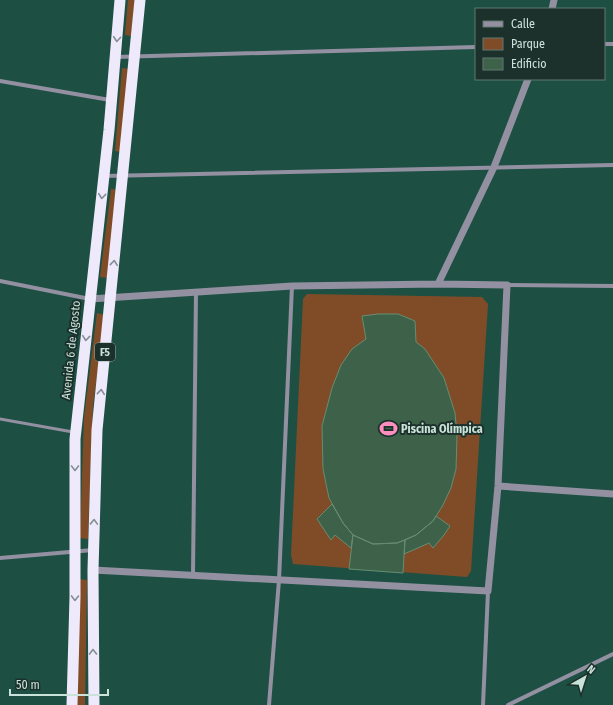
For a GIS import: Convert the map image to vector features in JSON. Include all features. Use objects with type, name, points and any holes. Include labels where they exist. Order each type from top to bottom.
[{"type":"highway","name":"Avenida 6 de Agosto","points":[[72,705],[75,552],[75,432],[112,100],[120,0]]},
{"type":"highway","name":"F5","points":[[94,705],[92,570],[97,430],[140,0]]},
{"type":"street","points":[[115,57],[475,47]]},
{"type":"street","points":[[438,284],[494,167],[528,80]]},
{"type":"street","points":[[0,81],[112,100]]},
{"type":"street","points":[[104,176],[613,164]]},
{"type":"street","points":[[0,281],[90,299],[292,286],[438,284],[507,286],[613,286]]},
{"type":"street","points":[[269,705],[279,580],[292,286]]},
{"type":"street","points":[[483,705],[488,591],[498,486],[507,286]]},
{"type":"street","points":[[193,575],[196,292]]},
{"type":"street","points":[[498,486],[613,494]]},
{"type":"street","points":[[1,559],[93,550]]},
{"type":"street","points":[[92,570],[488,591]]},
{"type":"street","points":[[508,705],[613,654]]},
{"type":"lane","points":[[0,419],[75,432]]},
{"type":"green space","points":[[128,0],[135,0],[131,36],[125,35]]},
{"type":"green space","points":[[122,68],[129,69],[122,152],[115,151]]},
{"type":"green space","points":[[111,189],[118,190],[108,278],[100,277]]},
{"type":"green space","name":"Piscina Olímpica","points":[[307,294],[482,297],[488,304],[471,571],[467,577],[293,564],[291,555],[303,299]]},
{"type":"green space","points":[[97,313],[105,315],[93,406],[88,539],[80,538],[84,418]]},
{"type":"green space","points":[[79,579],[87,580],[85,705],[77,705]]},
{"type":"building","points":[[398,314],[415,321],[416,342],[425,349],[444,378],[455,413],[457,435],[456,469],[451,488],[433,521],[416,535],[397,543],[373,544],[353,535],[343,523],[329,498],[323,469],[322,426],[332,388],[341,365],[352,349],[366,339],[362,316]]},
{"type":"building","points":[[332,504],[343,523],[353,535],[351,548],[335,535],[331,540],[317,519]]},
{"type":"building","points":[[436,516],[450,526],[444,535],[433,548],[429,543],[404,554],[405,540],[416,535],[433,521]]},
{"type":"building","points":[[353,535],[373,544],[397,543],[405,540],[403,573],[349,569]]},
{"type":"place","name":"Piscina Olímpica","points":[[388,429]]}]
